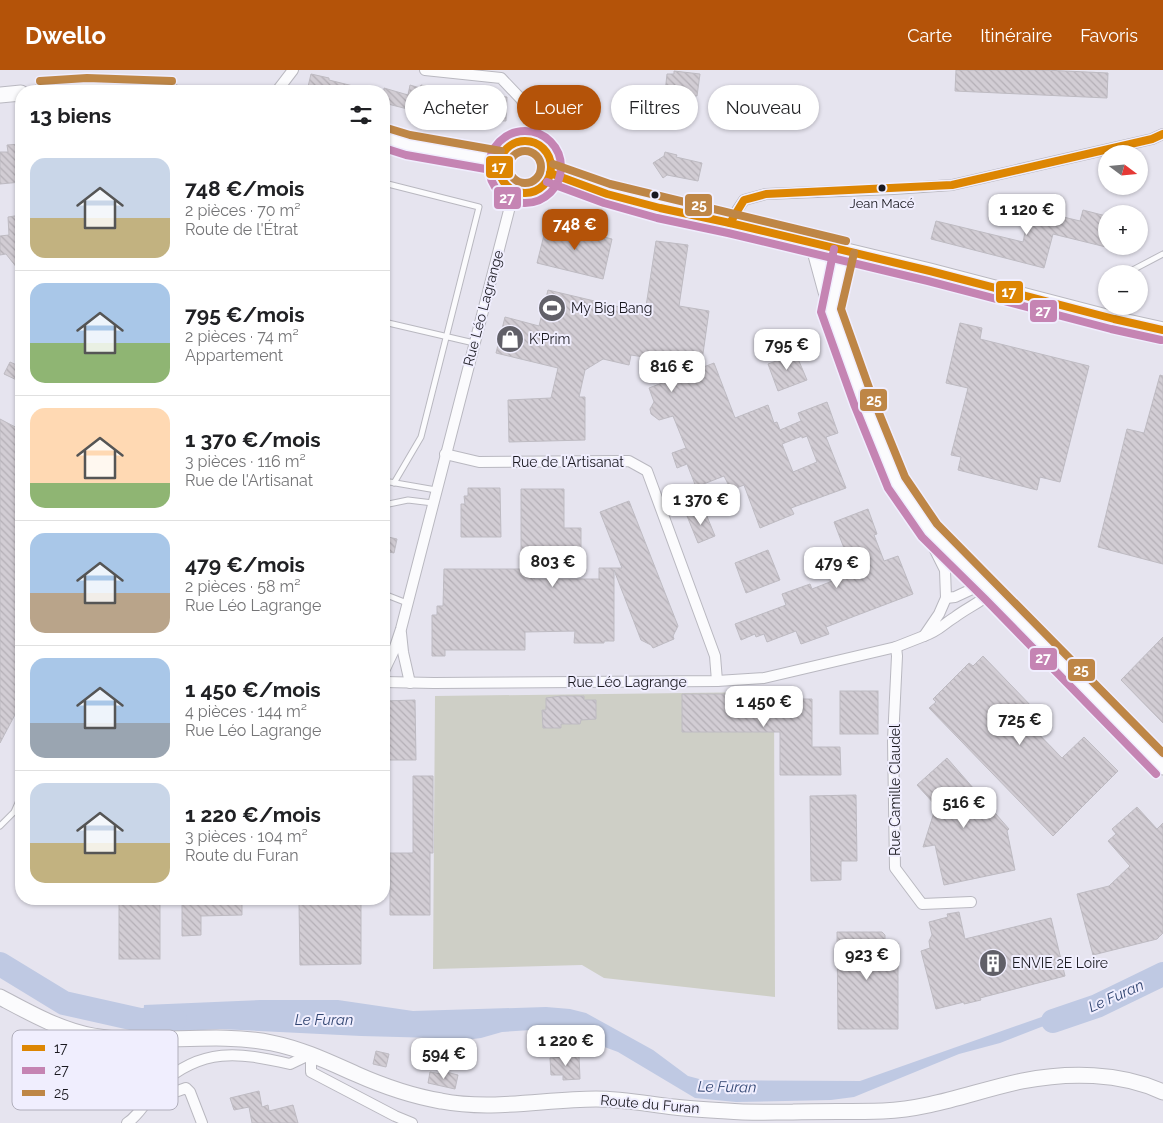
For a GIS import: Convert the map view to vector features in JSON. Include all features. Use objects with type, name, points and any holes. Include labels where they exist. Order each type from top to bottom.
[{"type":"main road","points":[[0,95],[15,94]]},
{"type":"main road","points":[[390,140],[499,161]]},
{"type":"main road","points":[[522,141],[531,142],[538,145],[548,157],[550,173],[547,181],[534,191],[526,193],[514,191],[505,184],[501,177],[499,161],[508,147],[522,141]]},
{"type":"main road","points":[[550,173],[607,194],[644,204],[1098,309]]},
{"type":"main road","points":[[813,244],[831,310],[863,400],[896,482],[929,530],[1163,767]]},
{"type":"main road","points":[[831,310],[844,251]]},
{"type":"main road","points":[[1122,315],[1163,330]]},
{"type":"main road","name":"Route du Furan","points":[[0,997],[48,1022],[70,1030]]},
{"type":"main road","name":"Route du Furan","points":[[178,1039],[227,1038],[272,1042],[311,1054],[387,1086],[430,1099],[472,1104],[509,1104],[594,1099],[732,1112],[883,1111],[910,1109],[950,1101],[1019,1082],[1081,1075],[1110,1077],[1163,1092]]},
{"type":"street","points":[[282,85],[293,70]]},
{"type":"street","points":[[425,70],[501,78],[521,99],[533,124],[531,142]]},
{"type":"street","points":[[730,223],[744,200],[766,194],[894,190],[952,185],[1152,139],[1163,134]]},
{"type":"street","name":"Rue Léo Lagrange","points":[[390,658],[408,603],[514,191]]},
{"type":"street","name":"Rue de l'Artisanat","points":[[445,454],[479,462],[629,461],[647,471],[715,656],[717,681]]},
{"type":"street","points":[[924,636],[939,614],[946,598],[945,570],[932,544],[929,530]]},
{"type":"street","points":[[946,598],[988,588]]},
{"type":"street","name":"Rue Léo Lagrange","points":[[390,682],[717,681],[764,678],[896,647],[936,632],[955,617],[981,601],[988,588]]},
{"type":"street","points":[[401,629],[403,652],[410,683]]},
{"type":"street","name":"Rue Camille Claudel","points":[[896,647],[893,740],[895,868],[922,904],[971,902]]},
{"type":"street","points":[[178,1073],[206,1059],[226,1055],[242,1054],[290,1064],[311,1054],[311,1072],[412,1123]]},
{"type":"street","points":[[178,1091],[186,1088],[190,1092],[202,1123]]},
{"type":"street","points":[[127,1123],[139,1110]]},
{"type":"lane","points":[[390,185],[479,207],[421,437],[394,483]]},
{"type":"lane","points":[[1142,265],[1163,254]]},
{"type":"lane","points":[[390,323],[474,343]]},
{"type":"lane","points":[[390,482],[436,490]]},
{"type":"lane","points":[[390,504],[408,500],[433,503]]},
{"type":"lane","points":[[390,596],[408,603]]},
{"type":"lane","points":[[0,826],[15,810]]},
{"type":"shaded area","points":[[774,692],[775,997],[604,978],[582,965],[433,969],[435,696]]},
{"type":"water","points":[[1163,964],[1163,972],[1099,1005],[1000,1043],[959,1054],[854,1097],[831,1100],[736,1102],[695,1098],[618,1052],[575,1036],[531,1030],[502,1032],[473,1039],[220,1029],[187,1031],[142,1030],[144,1005],[260,1000],[338,1000],[413,1011],[546,1007],[570,1009],[586,1013],[653,1050],[688,1076],[703,1080],[860,1081],[1090,1000],[1130,978]]},
{"type":"building","points":[[956,70],[1044,70],[1108,73],[1107,98],[955,91]]},
{"type":"building","points":[[674,71],[700,74],[698,89],[698,85],[666,85],[667,74],[674,74]]},
{"type":"building","points":[[311,74],[349,85],[308,85]]},
{"type":"building","points":[[390,90],[405,94],[405,108],[390,105]]},
{"type":"building","points":[[15,144],[15,183],[0,184],[0,152],[8,152],[7,145]]},
{"type":"building","points":[[665,152],[677,155],[676,157],[702,163],[698,181],[667,175],[663,178],[653,163],[664,156]]},
{"type":"building","points":[[1030,209],[1080,221],[1083,210],[1098,214],[1098,245],[1053,234],[1044,268],[931,239],[936,221],[1023,242]]},
{"type":"building","points":[[15,216],[15,265],[6,254],[0,255],[0,236],[9,235],[8,217]]},
{"type":"building","points":[[547,223],[612,239],[603,279],[537,263]]},
{"type":"building","points":[[656,241],[688,245],[679,306],[709,311],[701,368],[714,363],[735,418],[768,405],[774,423],[777,422],[780,430],[801,421],[798,413],[827,402],[838,433],[826,437],[846,488],[791,508],[794,514],[760,528],[744,485],[731,490],[724,476],[696,487],[687,464],[677,468],[672,453],[686,448],[673,416],[659,420],[651,414],[650,409],[654,402],[649,388],[670,380],[672,357],[651,354],[650,358],[631,355],[629,365],[603,359],[585,370],[579,397],[585,397],[585,440],[509,442],[508,400],[551,398],[558,368],[496,353],[505,317],[539,326],[548,290],[645,313]],"holes":[[[802,436],[802,438],[807,436],[817,462],[793,472],[782,444]]]},
{"type":"building","points":[[960,323],[982,328],[980,339],[1089,366],[1060,482],[1040,477],[1037,490],[958,470],[961,457],[951,455],[968,388],[946,383]]},
{"type":"building","points":[[786,349],[796,354],[807,380],[778,391],[768,364],[782,359]]},
{"type":"building","points":[[10,362],[15,364],[15,379],[4,374]]},
{"type":"building","points":[[1160,375],[1163,376],[1163,564],[1098,547],[1127,429],[1144,433]]},
{"type":"building","points":[[0,419],[15,427],[15,715],[0,743]]},
{"type":"building","points":[[468,488],[500,488],[501,537],[461,537],[461,504],[465,504],[464,496],[468,496]]},
{"type":"building","points":[[521,489],[564,489],[564,528],[581,528],[581,558],[534,559],[534,579],[599,579],[599,568],[622,568],[600,512],[629,501],[678,626],[673,636],[674,639],[653,648],[641,640],[614,570],[614,641],[574,643],[575,631],[525,632],[525,650],[445,650],[445,656],[432,656],[432,615],[437,615],[437,606],[443,606],[444,569],[521,569]]},
{"type":"building","points":[[704,509],[715,536],[698,543],[687,516]]},
{"type":"building","points":[[868,509],[877,534],[874,535],[884,561],[898,556],[913,594],[826,627],[829,634],[801,644],[796,631],[767,642],[764,634],[756,637],[755,634],[741,640],[735,624],[786,605],[782,594],[810,584],[812,589],[840,578],[833,561],[847,556],[834,522]]},
{"type":"building","points":[[390,537],[397,539],[394,553],[390,552]]},
{"type":"building","points":[[768,550],[780,580],[746,593],[735,563]]},
{"type":"building","points":[[1163,637],[1163,723],[1121,680]]},
{"type":"building","points":[[983,656],[1035,710],[1025,720],[1062,758],[1084,737],[1118,771],[1053,836],[929,708],[936,702],[933,699],[969,663],[973,666]]},
{"type":"building","points":[[840,691],[878,691],[878,734],[840,734]]},
{"type":"building","points":[[682,694],[756,694],[756,707],[782,707],[780,699],[812,699],[812,747],[840,747],[841,775],[780,775],[780,732],[682,732]]},
{"type":"building","points":[[584,696],[584,700],[596,700],[596,719],[581,720],[580,724],[561,724],[561,728],[543,728],[542,710],[546,710],[546,698]]},
{"type":"building","points":[[415,700],[416,760],[390,760],[390,701]]},
{"type":"building","points":[[947,758],[1009,829],[1007,831],[1015,870],[944,885],[935,845],[923,847],[936,806],[917,785]]},
{"type":"building","points":[[413,776],[433,776],[433,853],[430,853],[430,915],[390,915],[390,853],[413,853]]},
{"type":"building","points":[[856,795],[857,861],[841,861],[841,880],[811,881],[810,796]]},
{"type":"building","points":[[1137,807],[1157,829],[1163,823],[1163,933],[1157,939],[1093,955],[1077,894],[1109,886],[1130,866],[1108,841],[1116,834],[1112,829]]},
{"type":"building","points":[[119,905],[160,905],[160,959],[119,959]]},
{"type":"building","points":[[182,905],[242,905],[242,915],[201,916],[201,935],[182,936]]},
{"type":"building","points":[[299,905],[361,905],[361,964],[300,965]]},
{"type":"building","name":"ENVIE 2E Loire","points":[[959,912],[965,939],[1051,918],[1065,976],[980,998],[981,1000],[936,1009],[921,951],[930,948],[929,941],[932,935],[929,922],[948,917],[947,914]]},
{"type":"building","points":[[837,932],[882,932],[885,935],[885,943],[898,943],[898,1029],[838,1029]]},
{"type":"building","points":[[376,1051],[389,1054],[386,1067],[373,1064]]},
{"type":"building","points":[[579,1056],[580,1079],[563,1080],[563,1075],[551,1075],[550,1058]]},
{"type":"building","points":[[442,1071],[458,1075],[455,1089],[428,1083],[430,1072],[441,1074]]},
{"type":"building","points":[[259,1091],[262,1107],[268,1105],[269,1111],[293,1105],[298,1123],[252,1123],[249,1107],[234,1110],[230,1098]]},
{"type":"waterway","name":"Le Furan","points":[[0,964],[64,1003],[140,1020],[175,1020]]},
{"type":"waterway","name":"Le Furan","points":[[1053,1021],[1097,1006],[1163,974]]},
{"type":"transit line","name":"25","points":[[40,81],[87,78],[172,81]]},
{"type":"transit line","name":"25","points":[[390,129],[410,135],[501,151]]},
{"type":"transit line","name":"27","points":[[525,131],[545,137],[555,147],[561,167],[555,187],[545,197],[525,203],[505,197],[495,187],[489,167],[495,147],[505,137],[525,131]]},
{"type":"transit line","name":"17","points":[[730,223],[744,200],[766,194],[952,185],[1152,139],[1163,134]]},
{"type":"transit line","name":"17","points":[[525,141],[535,143],[543,149],[549,157],[551,167],[549,177],[543,185],[535,191],[525,193],[515,191],[507,185],[501,177],[499,167],[501,157],[507,149],[515,143],[525,141]]},
{"type":"transit line","name":"27","points":[[390,150],[406,155],[497,171]]},
{"type":"transit line","name":"25","points":[[525,151],[536,156],[541,167],[536,178],[525,183],[514,178],[509,167],[514,156],[525,151]]},
{"type":"transit line","name":"25","points":[[553,164],[610,184],[846,241]]},
{"type":"transit line","name":"17","points":[[550,173],[607,194],[660,208],[930,271],[1163,330]]},
{"type":"transit line","name":"27","points":[[547,182],[604,203],[657,218],[928,281],[1111,329],[1161,340]]},
{"type":"transit line","name":"27","points":[[834,249],[821,312],[854,404],[888,488],[922,537],[1156,774]]},
{"type":"transit line","name":"25","points":[[854,253],[841,309],[872,396],[905,477],[937,524],[1163,753]]},
{"type":"place","name":"Jean Macé","points":[[882,188]]},
{"type":"place","name":"My Big Bang","points":[[552,308]]},
{"type":"place","name":"K'Prim","points":[[510,339]]},
{"type":"place","name":"ENVIE 2E Loire","points":[[993,963]]}]
